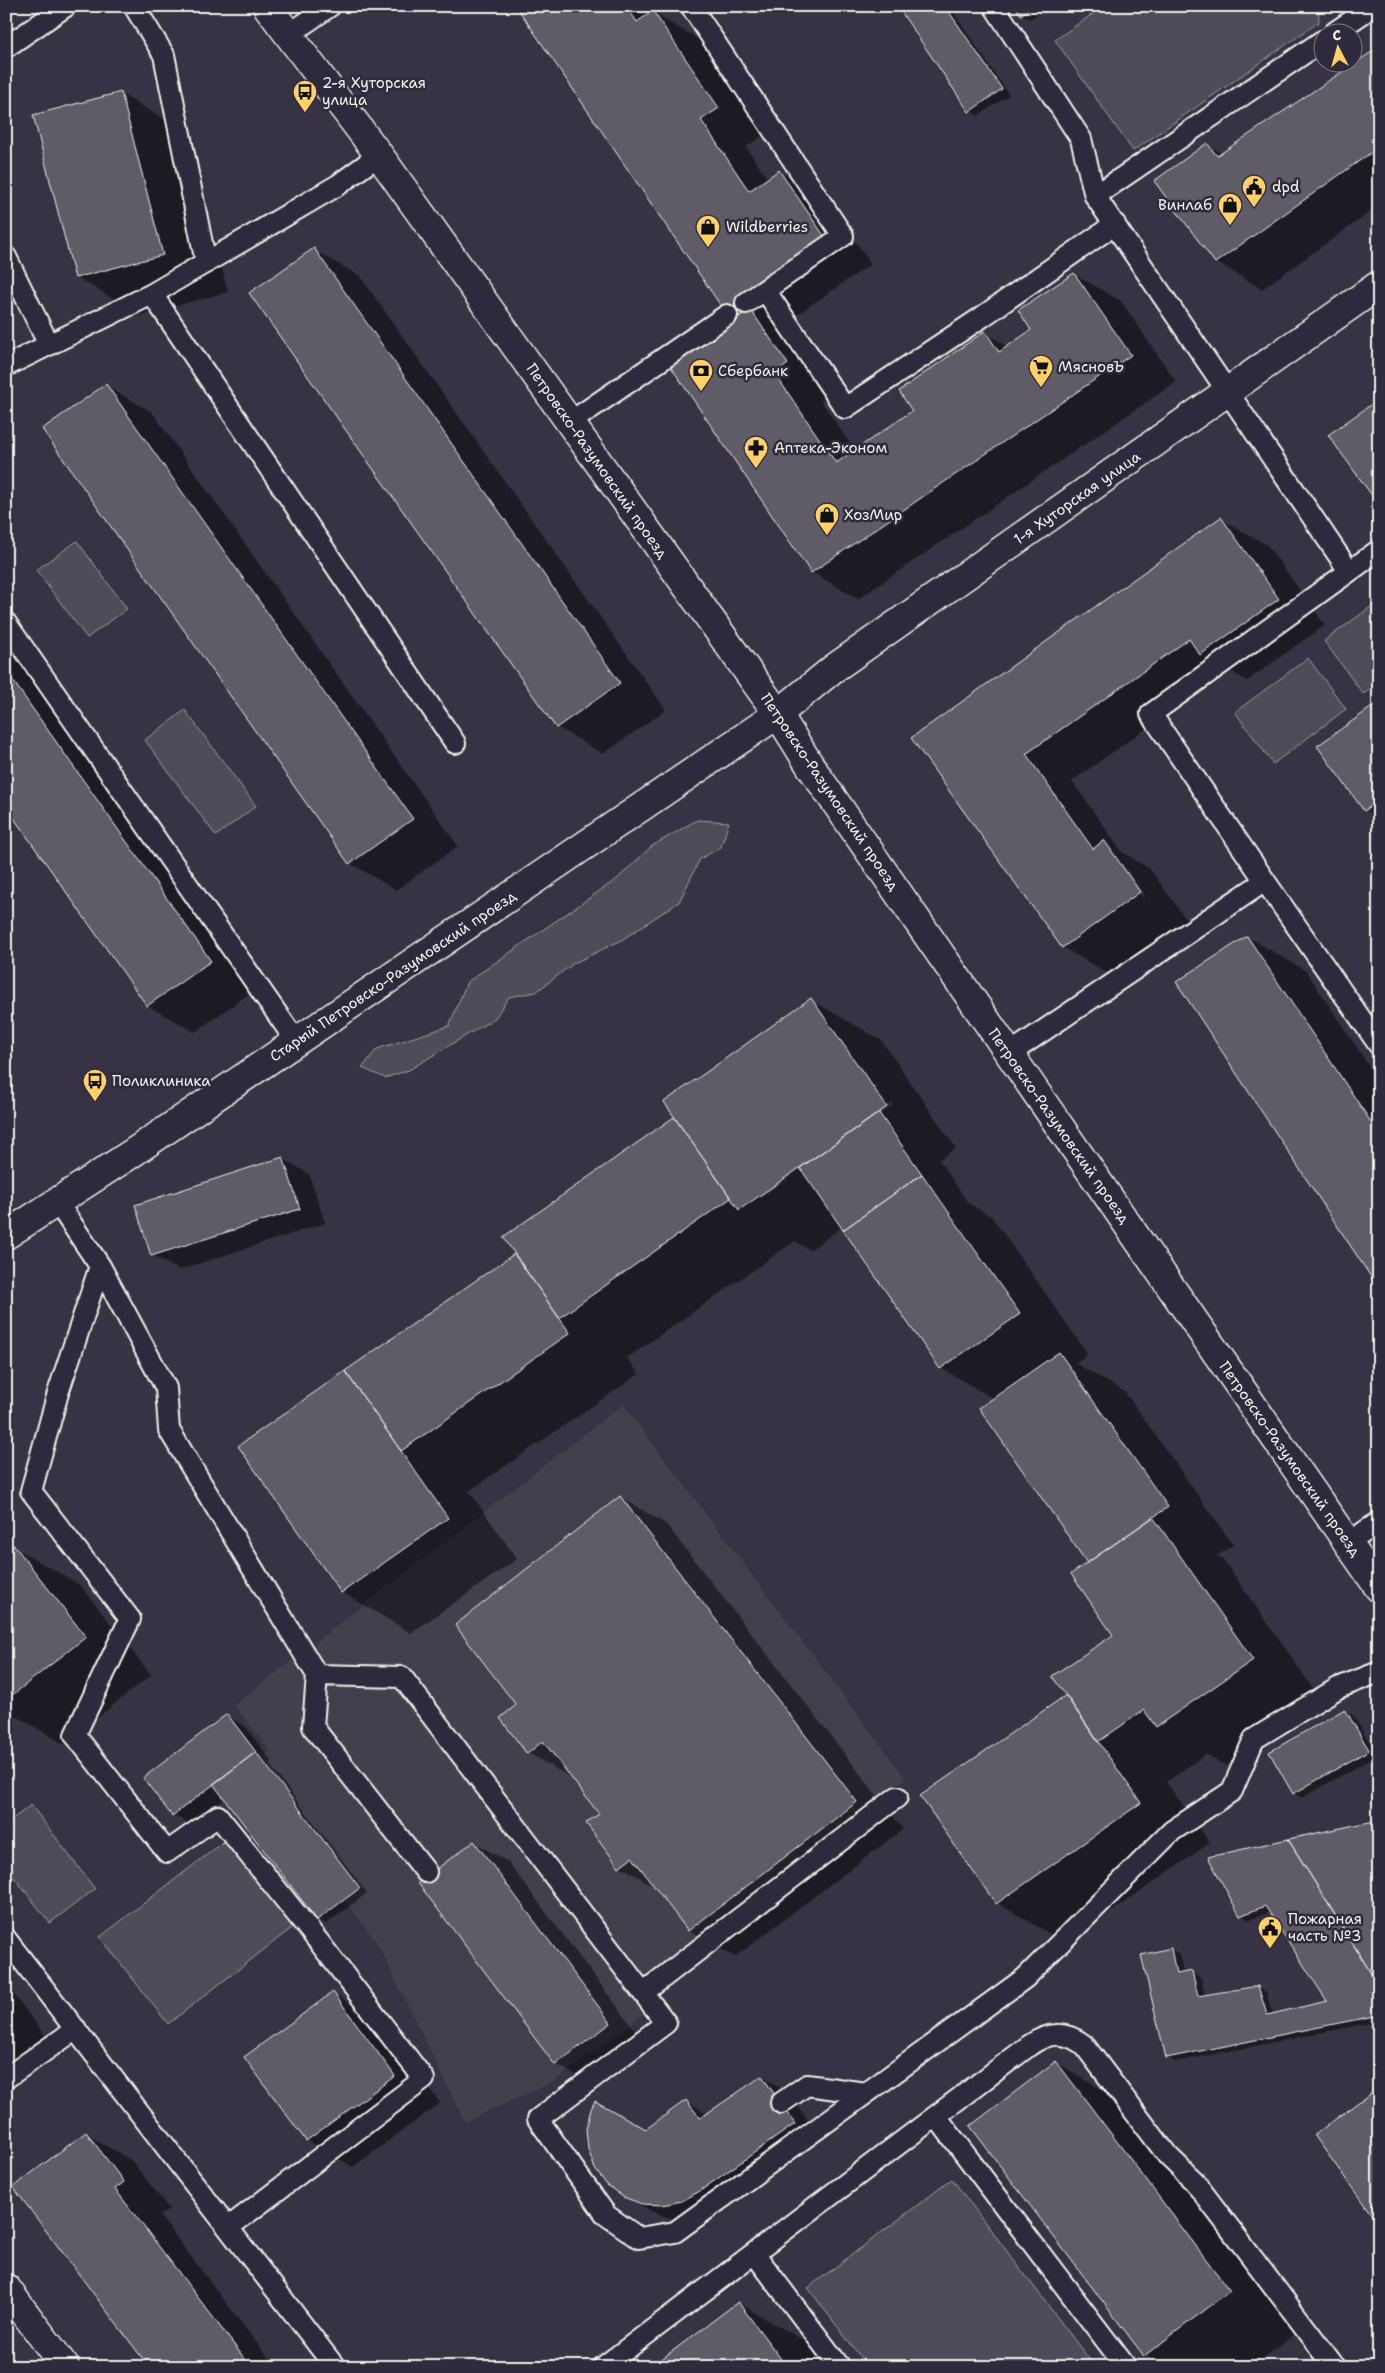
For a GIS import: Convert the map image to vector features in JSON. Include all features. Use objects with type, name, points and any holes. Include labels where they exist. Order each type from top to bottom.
[{"type":"street","name":"Петровско-Разумовский проезд","points":[[267,6],[379,155],[778,714],[811,767],[1379,1588]]},
{"type":"street","name":"1-я Хуторская улица","points":[[778,714],[841,663],[1379,285]]},
{"type":"street","name":"Старый Петровско-Разумовский проезд","points":[[6,1235],[131,1154],[778,714]]},
{"type":"street","points":[[6,2288],[65,2367]]},
{"type":"lane","points":[[6,47],[66,6]]},
{"type":"lane","points":[[134,6],[164,56],[206,263]]},
{"type":"lane","points":[[288,35],[330,6]]},
{"type":"lane","points":[[691,6],[843,236],[746,303]]},
{"type":"lane","points":[[994,6],[1081,139],[1096,196],[1349,571]]},
{"type":"lane","points":[[1350,22],[1363,13],[1358,6]]},
{"type":"lane","points":[[1096,196],[1312,48]]},
{"type":"lane","points":[[6,366],[152,294],[338,185],[379,155]]},
{"type":"lane","points":[[765,290],[845,408],[1114,224]]},
{"type":"lane","points":[[6,257],[49,345]]},
{"type":"lane","points":[[152,294],[455,743]]},
{"type":"lane","points":[[569,422],[727,315]]},
{"type":"lane","points":[[1379,550],[1151,714],[1379,1045]]},
{"type":"lane","points":[[6,624],[296,1042]]},
{"type":"lane","points":[[1009,1054],[1265,881]]},
{"type":"lane","points":[[57,1202],[100,1266],[166,1388],[169,1430],[317,1675],[314,1727],[426,1872]]},
{"type":"lane","points":[[100,1266],[58,1393],[30,1492],[130,1619],[75,1735],[167,1852],[218,1816],[319,1942],[424,2079],[229,2227]]},
{"type":"lane","points":[[1348,1543],[1379,1522]]},
{"type":"lane","points":[[317,1675],[402,1677],[666,2023],[538,2119],[606,2215],[639,2238],[674,2232],[1025,1978],[1172,1831],[1232,1791],[1254,1740],[1338,1688],[1379,1672]]},
{"type":"lane","points":[[644,1992],[896,1796]]},
{"type":"lane","points":[[6,1939],[335,2367]]},
{"type":"lane","points":[[6,2078],[76,2029]]},
{"type":"lane","points":[[603,2367],[1043,2036],[1054,2034],[1074,2038],[1084,2045],[1168,2156],[1194,2182],[1335,2367]]},
{"type":"lane","points":[[781,2104],[807,2085],[866,2093]]},
{"type":"lane","points":[[936,2116],[1126,2367]]},
{"type":"lane","points":[[754,2253],[840,2367]]},
{"type":"shaded area","points":[[1104,6],[1318,6],[1319,22],[1312,22],[1312,27],[1133,151],[1055,40]]},
{"type":"shaded area","points":[[77,541],[127,609],[87,638],[36,570]]},
{"type":"shaded area","points":[[1379,601],[1379,683],[1363,694],[1324,641]]},
{"type":"shaded area","points":[[1308,658],[1346,709],[1273,764],[1235,712]]},
{"type":"shaded area","points":[[185,710],[256,806],[216,836],[145,740]]},
{"type":"shaded area","points":[[697,820],[729,822],[721,847],[700,859],[679,902],[620,941],[574,963],[536,992],[509,997],[495,1018],[409,1070],[385,1078],[362,1068],[377,1049],[449,1026],[467,982],[617,879],[652,846]]},
{"type":"shaded area","points":[[623,1404],[906,1778],[629,1993],[643,2015],[555,2081],[465,2122],[376,1941],[244,1773],[270,1751],[234,1705]]},
{"type":"shaded area","points":[[31,1805],[95,1889],[50,1923],[6,1867],[6,1824]]},
{"type":"shaded area","points":[[230,1837],[297,1924],[168,2024],[100,1937]]},
{"type":"shaded area","points":[[952,2179],[1095,2367],[868,2367],[808,2288]]},
{"type":"building","points":[[516,6],[626,6],[637,22],[653,11],[719,108],[701,120],[749,191],[779,170],[825,237],[750,309],[732,322]]},
{"type":"building","points":[[897,6],[945,6],[1002,89],[969,112]]},
{"type":"building","points":[[1015,6],[1033,6],[1021,15]]},
{"type":"building","points":[[1379,47],[1379,147],[1215,263],[1154,181],[1207,143],[1217,156],[1342,72],[1362,72],[1362,58]]},
{"type":"building","points":[[121,92],[163,255],[75,278],[33,115]]},
{"type":"building","points":[[314,248],[620,683],[556,728],[249,293]]},
{"type":"building","points":[[1074,273],[1131,355],[811,573],[669,364],[750,309],[788,364],[775,374],[836,463],[912,411],[899,391],[985,331],[999,352],[1031,330],[1018,310]]},
{"type":"building","points":[[106,384],[413,819],[349,864],[42,429]]},
{"type":"building","points":[[1379,399],[1379,505],[1328,435]]},
{"type":"building","points":[[1221,517],[1279,599],[1200,655],[1189,639],[1026,754],[1093,849],[1104,840],[1140,892],[1062,948],[911,738]]},
{"type":"building","points":[[6,671],[211,961],[147,1006],[6,807]]},
{"type":"building","points":[[1379,702],[1379,801],[1364,811],[1317,746]]},
{"type":"building","points":[[1247,936],[1379,1134],[1379,1289],[1176,982]]},
{"type":"building","points":[[811,998],[887,1107],[739,1210],[664,1102]]},
{"type":"building","points":[[879,1113],[922,1174],[843,1230],[800,1168]]},
{"type":"building","points":[[674,1117],[731,1198],[559,1318],[503,1237]]},
{"type":"building","points":[[283,1157],[300,1209],[151,1256],[135,1205]]},
{"type":"building","points":[[922,1174],[1020,1314],[940,1369],[843,1230]]},
{"type":"building","points":[[514,1254],[570,1333],[401,1451],[345,1371]]},
{"type":"building","points":[[1059,1352],[1168,1507],[1087,1563],[979,1408]]},
{"type":"building","points":[[345,1371],[448,1518],[341,1593],[238,1446]]},
{"type":"building","points":[[620,1496],[857,1802],[688,1931],[632,1857],[619,1867],[586,1823],[599,1814],[543,1741],[527,1754],[500,1718],[516,1705],[455,1625]]},
{"type":"building","points":[[1153,1517],[1253,1660],[1156,1727],[1144,1710],[1098,1742],[1052,1676],[1113,1635],[1071,1574]]},
{"type":"building","points":[[14,1545],[86,1637],[6,1700],[6,1551]]},
{"type":"building","points":[[1066,1695],[1141,1803],[996,1904],[920,1796]]},
{"type":"building","points":[[1345,1709],[1369,1750],[1293,1794],[1269,1752]]},
{"type":"building","points":[[227,1714],[256,1752],[172,1816],[143,1778]]},
{"type":"building","points":[[256,1752],[360,1888],[317,1920],[213,1784]]},
{"type":"building","points":[[1379,1820],[1379,1986],[1288,1839]]},
{"type":"building","points":[[1288,1839],[1379,1986],[1379,2015],[1166,2058],[1141,1955],[1171,1948],[1176,1974],[1192,1971],[1198,1996],[1258,1986],[1267,2015],[1327,2001],[1265,1906],[1240,1916],[1208,1857]]},
{"type":"building","points":[[474,1841],[611,2023],[555,2065],[418,1883]]},
{"type":"building","points":[[333,1992],[395,2076],[306,2141],[244,2057]]},
{"type":"building","points":[[1056,2061],[1230,2291],[1144,2356],[970,2126]]},
{"type":"building","points":[[762,2076],[795,2124],[700,2191],[682,2201],[663,2205],[642,2204],[623,2197],[607,2185],[595,2169],[588,2149],[586,2129],[595,2101],[646,2129],[686,2100],[700,2118]]},
{"type":"building","points":[[1379,2087],[1379,2225],[1314,2135]]},
{"type":"building","points":[[86,2132],[124,2182],[115,2189],[251,2367],[149,2367],[13,2187]]},
{"type":"building","points":[[738,2302],[787,2367],[651,2367]]},
{"type":"place","name":"2-я Хуторская улица","points":[[305,113]]},
{"type":"place","name":"dpd","points":[[1254,208]]},
{"type":"place","name":"Винлаб","points":[[1230,226]]},
{"type":"place","name":"Wildberries","points":[[708,248]]},
{"type":"place","name":"МясновЪ","points":[[1041,388]]},
{"type":"place","name":"Сбербанк","points":[[701,392]]},
{"type":"place","name":"Аптека-Эконом","points":[[756,469]]},
{"type":"place","name":"ХозМир","points":[[827,536]]},
{"type":"place","name":"Поликлиника","points":[[95,1102]]},
{"type":"place","name":"Пожарная часть №3","points":[[1270,1949]]}]
